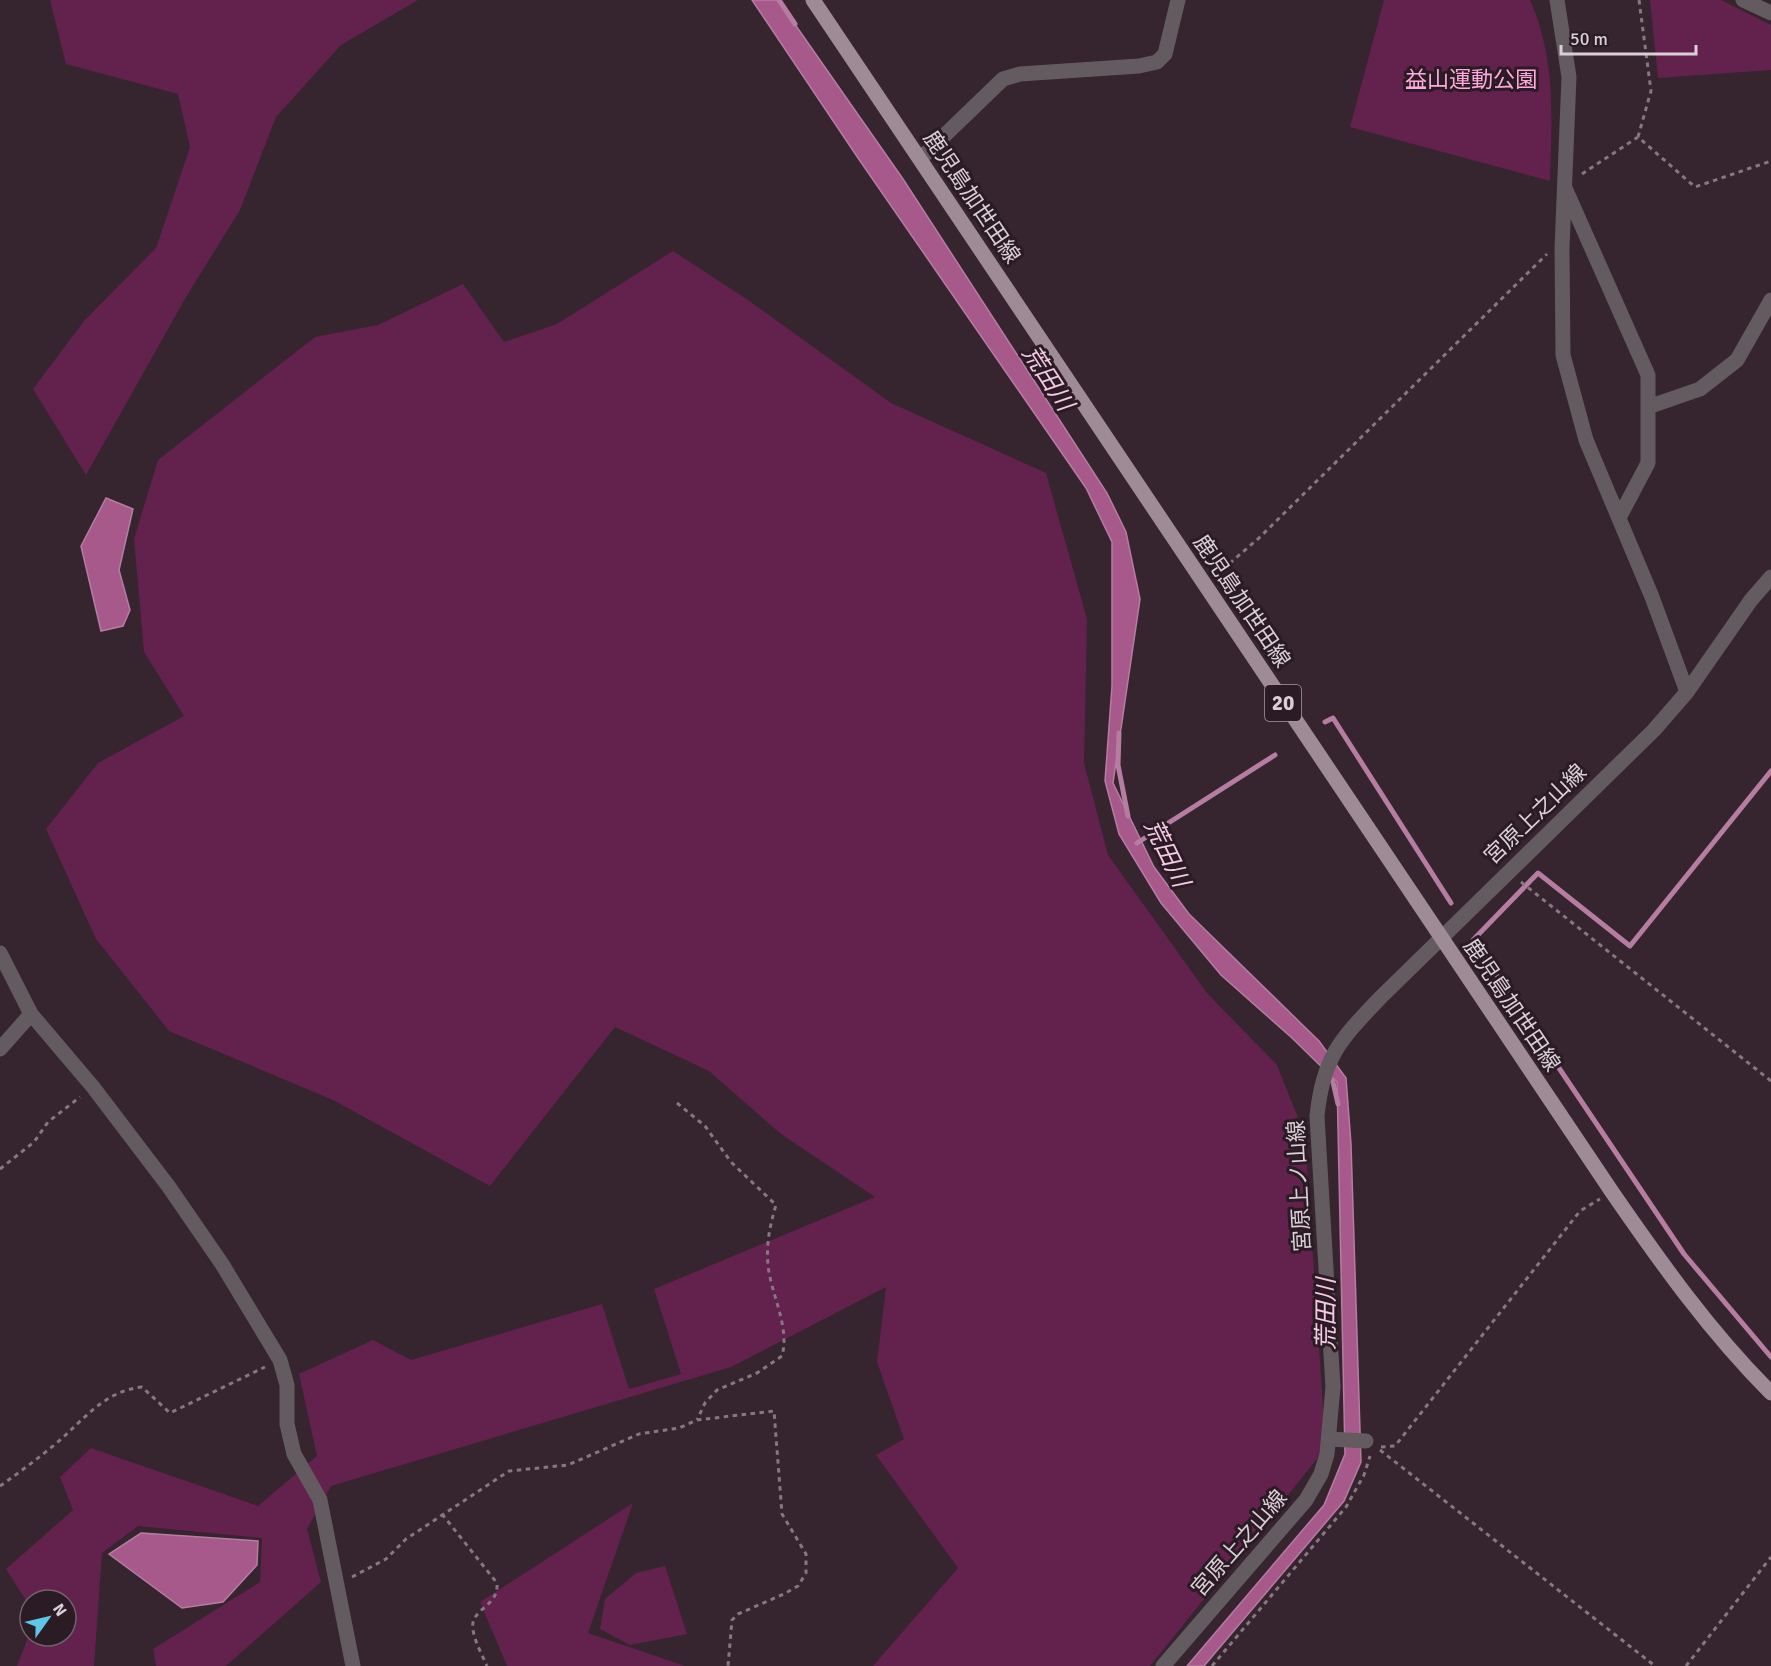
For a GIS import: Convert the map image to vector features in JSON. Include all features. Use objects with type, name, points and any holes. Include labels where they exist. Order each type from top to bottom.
[{"type":"main road","name":"鹿児島加世田線","points":[[813,0],[1612,1192],[1679,1288],[1734,1356],[1771,1393]]},
{"type":"street","points":[[920,159],[1003,80],[1020,74],[1138,66],[1157,62],[1165,54],[1178,0]]},
{"type":"street","points":[[1557,0],[1569,77],[1562,248],[1563,355],[1586,440],[1620,516],[1688,692]]},
{"type":"street","points":[[1743,0],[1771,14]]},
{"type":"street","points":[[1564,185],[1648,375],[1648,463],[1620,516]]},
{"type":"street","points":[[1648,407],[1700,389],[1737,360],[1771,300]]},
{"type":"street","name":"宮原上之山線","points":[[1323,1075],[1332,1055],[1347,1033],[1508,871],[1654,730],[1688,692],[1751,600],[1771,577]]},
{"type":"street","points":[[0,952],[31,1014],[93,1087],[169,1187],[222,1264],[280,1360],[287,1385],[287,1424],[294,1454],[320,1500],[353,1666]]},
{"type":"street","points":[[0,1049],[31,1014]]},
{"type":"street","name":"宮原上ノ山線","points":[[1323,1075],[1317,1116],[1333,1387],[1329,1439]]},
{"type":"street","points":[[1329,1439],[1371,1444]]},
{"type":"street","name":"宮原上之山線","points":[[1163,1666],[1306,1500],[1321,1474],[1329,1439]]},
{"type":"path","points":[[1564,185],[1638,137],[1651,91],[1639,0]]},
{"type":"path","points":[[1638,137],[1695,187],[1771,161]]},
{"type":"path","points":[[1203,583],[1228,566],[1259,538],[1543,256],[1562,248]]},
{"type":"path","points":[[1518,879],[1771,1081]]},
{"type":"path","points":[[0,1169],[34,1142],[48,1122],[93,1087]]},
{"type":"path","points":[[677,1103],[705,1126],[731,1161],[776,1205],[768,1230],[768,1265],[786,1342],[782,1356],[757,1373],[717,1390],[705,1403],[697,1420]]},
{"type":"path","points":[[1371,1444],[1395,1446],[1580,1211],[1612,1192]]},
{"type":"path","points":[[0,1486],[69,1432],[92,1408],[126,1389],[142,1387],[170,1413],[280,1360]]},
{"type":"path","points":[[337,1585],[386,1559],[406,1539],[509,1471],[568,1465],[639,1434],[680,1428],[697,1420],[774,1411],[782,1514],[806,1554],[806,1573],[798,1586],[738,1614],[732,1620],[728,1666]]},
{"type":"path","points":[[1212,1666],[1346,1508],[1364,1475],[1371,1444]]},
{"type":"path","points":[[1371,1444],[1655,1666]]},
{"type":"path","points":[[442,1514],[497,1583],[498,1594],[491,1603],[477,1613],[472,1628],[487,1666]]},
{"type":"path","points":[[1686,1666],[1771,1557]]},
{"type":"green space","points":[[50,0],[418,0],[341,45],[276,117],[240,210],[186,297],[86,475],[33,389],[84,321],[156,248],[190,147],[178,94],[66,64]]},
{"type":"green space","name":"益山運動公園","points":[[1384,0],[1530,0],[1544,44],[1548,66],[1551,112],[1550,181],[1350,127]]},
{"type":"green space","points":[[1650,0],[1721,0],[1771,25],[1771,70],[1658,78]]},
{"type":"green space","points":[[673,251],[748,300],[891,403],[1046,473],[1087,619],[1084,763],[1108,855],[1207,993],[1277,1065],[1305,1135],[1325,1438],[1317,1459],[1150,1666],[873,1666],[958,1568],[876,1455],[904,1439],[877,1362],[886,1287],[731,1367],[331,1486],[307,1529],[321,1582],[226,1666],[156,1666],[153,1649],[260,1582],[262,1538],[138,1526],[102,1553],[94,1666],[17,1666],[24,1648],[78,1648],[78,1588],[18,1588],[6,1569],[73,1510],[60,1477],[91,1448],[258,1506],[317,1456],[299,1374],[373,1340],[411,1360],[602,1304],[629,1389],[681,1374],[654,1289],[875,1197],[781,1134],[709,1071],[615,1027],[490,1186],[333,1100],[169,1031],[96,939],[46,829],[98,763],[184,716],[144,652],[134,539],[158,460],[315,337],[378,325],[463,284],[504,342],[557,324]]},
{"type":"green space","points":[[633,1503],[588,1633],[685,1666],[507,1666],[480,1602]]},
{"type":"green space","points":[[665,1566],[687,1634],[630,1645],[600,1629],[605,1599],[636,1573]]},
{"type":"shaded area","points":[[752,0],[778,0],[903,179],[1107,493],[1126,532],[1140,599],[1113,783],[1154,867],[1189,914],[1319,1041],[1346,1078],[1351,1144],[1361,1462],[1344,1501],[1204,1666],[1187,1666],[1324,1505],[1345,1454],[1337,1082],[1292,1038],[1221,975],[1161,903],[1119,834],[1105,781],[1112,686],[1112,542],[1086,488]]},
{"type":"shaded area","points":[[106,498],[133,509],[119,570],[130,610],[123,626],[101,631],[81,546]]},
{"type":"shaded area","points":[[141,1533],[258,1541],[257,1565],[223,1602],[182,1608],[109,1554]]},
{"type":"waterway","name":"荒田川","points":[[779,0],[795,24]]},
{"type":"waterway","points":[[1325,722],[1333,718],[1451,903]]},
{"type":"waterway","name":"荒田川","points":[[1119,733],[1118,765],[1128,816]]},
{"type":"waterway","points":[[1137,843],[1275,755]]},
{"type":"waterway","points":[[1771,771],[1630,946],[1538,873],[1473,940],[1684,1254],[1771,1357]]},
{"type":"waterway","name":"荒田川","points":[[1328,1076],[1333,1082],[1338,1104]]}]
